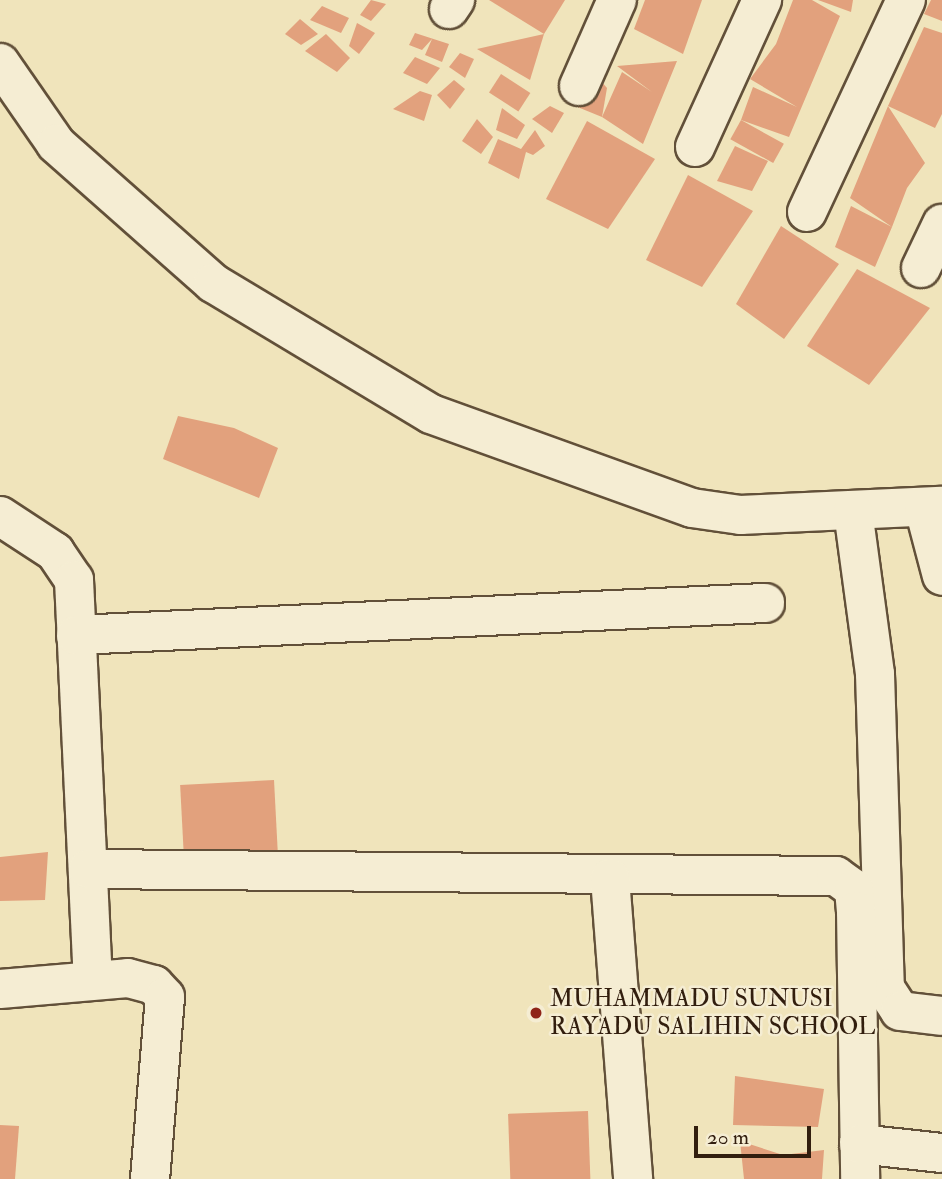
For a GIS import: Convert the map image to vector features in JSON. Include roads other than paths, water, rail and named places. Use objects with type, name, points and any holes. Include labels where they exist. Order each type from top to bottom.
[{"type":"street","points":[[579,86],[617,0]]},
{"type":"street","points":[[695,147],[762,0]]},
{"type":"street","points":[[807,212],[906,0]]},
{"type":"street","points":[[0,64],[56,144],[214,283],[431,414],[692,508],[740,515],[933,507],[942,576]]},
{"type":"street","points":[[921,268],[942,224]]},
{"type":"street","points":[[853,510],[875,674],[885,988],[900,1011],[942,1016]]},
{"type":"street","points":[[0,516],[55,552],[74,580],[93,980]]},
{"type":"street","points":[[76,635],[765,603]]},
{"type":"street","points":[[88,869],[610,878],[836,876],[854,889],[859,1162],[942,1153]]},
{"type":"street","points":[[610,878],[632,1179]]},
{"type":"street","points":[[0,989],[128,978],[154,985],[164,997],[150,1179]]},
{"type":"place","name":"MUHAMMADU SUNUSI RAYADU SALIHIN SCHOOL","points":[[536,1013]]}]
